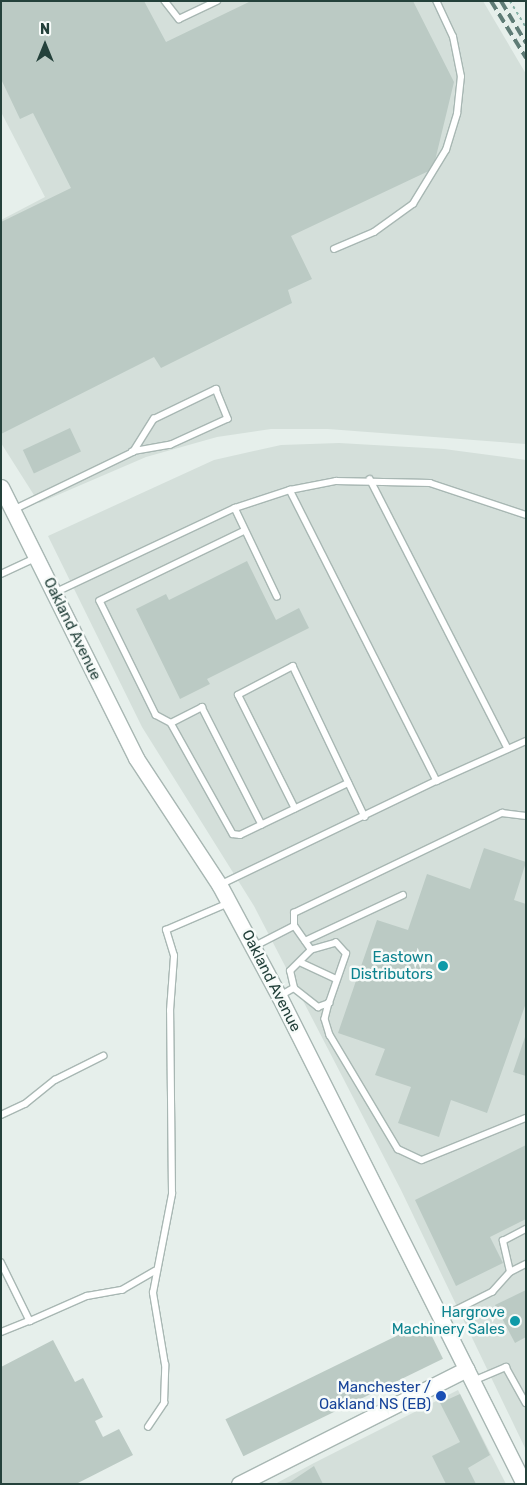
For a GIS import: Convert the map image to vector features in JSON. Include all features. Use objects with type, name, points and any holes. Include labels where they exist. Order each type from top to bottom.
[{"type":"street","name":"Oakland Avenue","points":[[1,487],[136,758],[220,886],[279,996],[524,1484]]},
{"type":"street","points":[[239,1484],[470,1375]]},
{"type":"lane","points":[[165,1],[179,18],[217,1]]},
{"type":"lane","points":[[334,249],[374,232],[413,204],[446,150],[458,114],[460,77],[453,36],[436,1]]},
{"type":"lane","points":[[13,510],[133,452],[171,446],[228,419],[216,390],[154,419],[133,452]]},
{"type":"lane","points":[[370,479],[508,749]]},
{"type":"lane","points":[[54,593],[234,508],[290,490],[370,479],[430,483],[526,515]]},
{"type":"lane","points":[[290,490],[437,781]]},
{"type":"lane","points":[[234,508],[277,596]]},
{"type":"lane","points":[[245,531],[100,602],[156,715],[171,723],[229,830],[240,835],[348,783]]},
{"type":"lane","points":[[1,574],[37,557]]},
{"type":"lane","points":[[296,808],[238,695],[293,666],[365,817]]},
{"type":"lane","points":[[171,723],[202,707],[262,825]]},
{"type":"lane","points":[[220,886],[437,781],[526,741]]},
{"type":"lane","points":[[311,950],[294,926],[294,913],[502,813],[526,816]]},
{"type":"lane","points":[[305,941],[403,895]]},
{"type":"lane","points":[[148,1427],[164,1403],[165,1365],[153,1293],[155,1271],[166,1238],[172,1194],[170,1012],[174,956],[166,930],[230,903]]},
{"type":"lane","points":[[253,948],[294,926]]},
{"type":"lane","points":[[329,1003],[318,1007],[294,988],[290,971],[302,963],[311,950],[336,943],[346,954],[325,1019],[330,1035],[398,1150],[422,1160],[526,1118]]},
{"type":"lane","points":[[302,963],[337,979]]},
{"type":"lane","points":[[279,996],[294,988]]},
{"type":"lane","points":[[1,1115],[25,1104],[55,1080],[103,1056]]},
{"type":"lane","points":[[510,1272],[503,1241],[526,1229]]},
{"type":"lane","points":[[1,1262],[30,1321]]},
{"type":"lane","points":[[440,1318],[492,1292],[510,1272],[526,1264]]},
{"type":"lane","points":[[1,1334],[87,1296],[122,1290],[155,1271]]},
{"type":"lane","points":[[470,1375],[506,1366],[526,1403]]},
{"type":"path","points":[[510,1],[526,28]]},
{"type":"shaded area","points":[[1,1],[483,1],[526,74],[526,444],[328,429],[271,429],[217,437],[146,457],[39,503],[1,443],[1,220],[45,197],[1,112]]},
{"type":"shaded area","points":[[339,443],[444,449],[526,460],[526,1450],[401,1190],[254,906],[142,727],[48,536],[214,460],[281,445]]},
{"type":"shaded area","points":[[458,1390],[506,1484],[275,1484],[314,1463]]},
{"type":"building","points":[[1,1],[144,1],[166,42],[251,1],[413,1],[454,82],[433,169],[291,236],[312,279],[288,290],[292,303],[161,368],[154,357],[1,434],[1,222],[71,188],[33,113],[20,119],[1,79]]},
{"type":"building","points":[[70,428],[81,452],[34,474],[23,450]]},
{"type":"building","points":[[247,561],[276,620],[299,608],[309,628],[207,679],[210,684],[180,699],[136,609],[166,594],[169,600]]},
{"type":"building","name":"Eastown Distributors","points":[[484,848],[526,862],[514,900],[526,904],[526,1003],[487,1113],[451,1100],[439,1137],[398,1123],[411,1087],[375,1075],[385,1049],[338,1033],[377,920],[408,930],[427,874],[470,889]]},
{"type":"building","points":[[526,1037],[526,1076],[513,1072]]},
{"type":"building","points":[[526,1145],[526,1219],[490,1237],[503,1263],[456,1286],[415,1200]]},
{"type":"building","name":"Hargrove Machinery Sales","points":[[526,1290],[526,1337],[515,1343],[495,1305]]},
{"type":"building","points":[[425,1322],[443,1359],[243,1456],[225,1419]]},
{"type":"building","points":[[53,1340],[75,1382],[83,1378],[103,1417],[95,1421],[103,1437],[119,1429],[133,1455],[76,1484],[1,1484],[1,1367]]},
{"type":"building","points":[[460,1394],[490,1455],[468,1468],[476,1484],[446,1484],[432,1456],[460,1442],[440,1403]]},
{"type":"building","points":[[314,1466],[323,1484],[280,1484],[290,1482]]},
{"type":"railway","points":[[491,1],[526,58]]},
{"type":"railway","points":[[501,1],[526,43]]},
{"type":"place","name":"Eastown Distributors","points":[[443,966]]},
{"type":"place","name":"Hargrove Machinery Sales","points":[[515,1321]]},
{"type":"place","name":"Manchester / Oakland NS (EB)","points":[[441,1396]]}]
